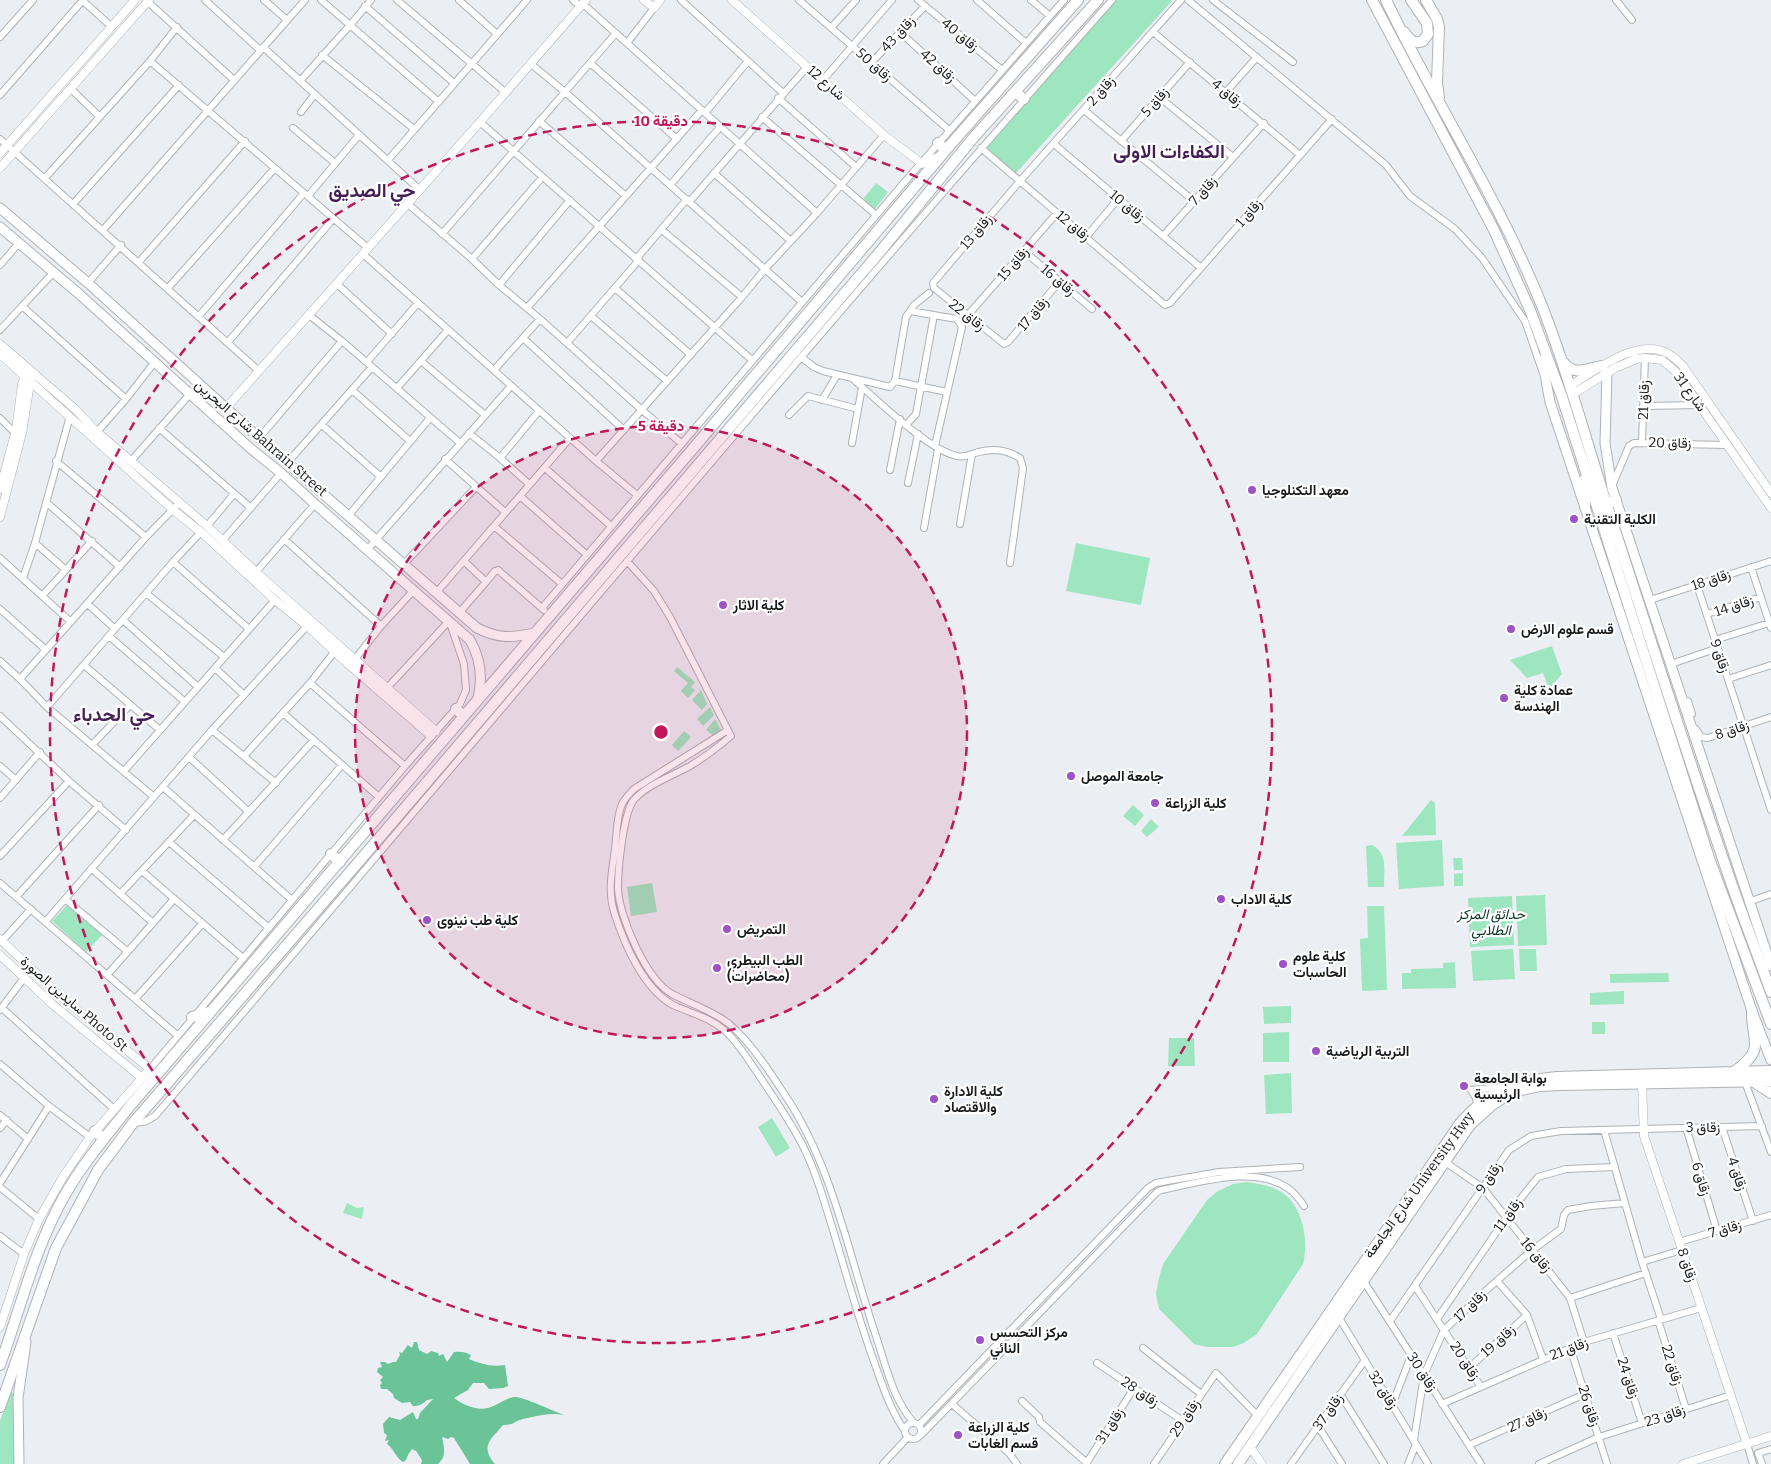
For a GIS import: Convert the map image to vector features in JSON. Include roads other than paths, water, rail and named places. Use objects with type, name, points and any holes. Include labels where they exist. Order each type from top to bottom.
[{"type":"main road","points":[[0,1363],[5,1337],[43,1242],[66,1193],[104,1139],[209,1012],[295,916],[460,712],[478,698],[582,579],[910,194],[941,150],[1038,37],[1078,0]]},
{"type":"main road","points":[[0,1407],[56,1248],[98,1170],[133,1124],[304,924],[482,725],[629,554],[700,460],[883,256],[974,137],[1098,0]]},
{"type":"main road","points":[[1368,0],[1379,13]]},
{"type":"main road","points":[[1372,0],[1494,230],[1527,302],[1562,397],[1710,861],[1771,1024]]},
{"type":"main road","points":[[1386,0],[1406,42],[1487,190],[1542,306],[1611,502],[1700,772],[1771,966]]},
{"type":"main road","points":[[1392,14],[1410,40],[1416,42],[1426,39],[1427,23],[1411,0]]},
{"type":"main road","points":[[1426,0],[1438,23],[1437,89],[1446,115]]},
{"type":"main road","points":[[1015,92],[1024,99]]},
{"type":"main road","points":[[921,163],[941,150]]},
{"type":"main road","points":[[902,185],[910,194]]},
{"type":"main road","name":"شارع البحرين Bahrain Street","points":[[0,208],[88,283],[259,438],[349,515],[458,613],[477,628],[498,637],[515,637],[534,633]]},
{"type":"main road","name":"شارع البحرين Bahrain Street","points":[[0,228],[78,293],[154,364],[470,640],[478,656],[481,672],[478,698]]},
{"type":"main road","points":[[106,319],[115,308]]},
{"type":"main road","points":[[1545,351],[1546,382],[1550,402],[1752,1011],[1771,1060]]},
{"type":"main road","points":[[1561,360],[1570,370],[1576,371],[1609,367],[1605,443],[1612,488],[1611,502],[1650,600],[1671,664],[1722,856],[1771,992]]},
{"type":"main road","points":[[691,451],[700,460]]},
{"type":"main road","points":[[1585,507],[1586,473]]},
{"type":"main road","points":[[573,571],[582,579]]},
{"type":"main road","points":[[1678,790],[1679,765]]},
{"type":"main road","points":[[331,854],[340,862]]},
{"type":"main road","points":[[295,916],[304,924]]},
{"type":"main road","points":[[1735,1071],[1745,1064],[1755,1050],[1756,1036],[1752,1011]]},
{"type":"main road","points":[[192,1017],[209,1012]]},
{"type":"main road","name":"شارع الجامعة University Hwy","points":[[1243,1462],[1250,1447],[1363,1280],[1375,1254],[1461,1122],[1489,1096],[1506,1086],[1557,1076],[1771,1071]]},
{"type":"main road","name":"شارع الجامعة University Hwy","points":[[1225,1464],[1470,1125],[1492,1104],[1521,1090],[1560,1085],[1771,1081]]},
{"type":"main road","points":[[1749,1082],[1771,1093]]},
{"type":"main road","points":[[92,1134],[104,1139]]},
{"type":"main road","points":[[43,1242],[56,1248]]},
{"type":"main road","points":[[20,1464],[18,1398],[24,1354],[32,1318]]},
{"type":"street","points":[[0,37],[33,0]]},
{"type":"street","points":[[0,95],[82,0],[112,27]]},
{"type":"street","points":[[0,153],[135,0]]},
{"type":"street","points":[[205,0],[315,94],[420,190]]},
{"type":"street","points":[[264,0],[287,20]]},
{"type":"street","points":[[103,230],[305,0]]},
{"type":"street","points":[[321,0],[439,102]]},
{"type":"street","points":[[300,81],[370,0]]},
{"type":"street","points":[[397,0],[505,92]]},
{"type":"street","points":[[459,0],[497,34]]},
{"type":"street","points":[[388,160],[524,3],[516,0]]},
{"type":"street","points":[[573,0],[583,3],[817,213]]},
{"type":"street","points":[[644,0],[654,8]]},
{"type":"street","points":[[627,43],[660,0]]},
{"type":"street","points":[[681,0],[783,93]]},
{"type":"street","name":"شارع 12","points":[[732,0],[884,134],[921,163]]},
{"type":"street","name":"زقاق 50","points":[[799,0],[949,130]]},
{"type":"street","points":[[831,28],[856,0]]},
{"type":"street","points":[[823,80],[892,0]]},
{"type":"street","name":"زقاق 40","points":[[918,0],[1002,70]]},
{"type":"street","points":[[977,0],[1026,43]]},
{"type":"street","points":[[1032,0],[1050,16]]},
{"type":"street","points":[[542,608],[921,163],[941,150],[949,130],[1026,43],[1038,37],[1050,16],[1064,0]]},
{"type":"street","points":[[729,733],[670,617],[629,554],[801,357],[883,256],[1112,0]]},
{"type":"street","name":"زقاق 2","points":[[1020,181],[1181,0]]},
{"type":"street","points":[[1188,0],[1386,165],[1410,196],[1420,205],[1455,229],[1482,258],[1525,321],[1546,382]]},
{"type":"street","points":[[1214,0],[1293,62]]},
{"type":"street","points":[[1616,0],[1632,20]]},
{"type":"street","points":[[0,168],[148,1],[234,80]]},
{"type":"street","points":[[226,408],[338,284],[583,3]]},
{"type":"street","points":[[365,6],[454,83]]},
{"type":"street","name":"زقاق 43","points":[[871,63],[924,6]]},
{"type":"street","points":[[45,178],[150,61],[177,28]]},
{"type":"street","name":"زقاق 42","points":[[900,32],[975,101]]},
{"type":"street","name":"زقاق 4","points":[[1153,32],[1300,154]]},
{"type":"street","points":[[442,234],[616,34]]},
{"type":"street","points":[[322,55],[414,129]]},
{"type":"street","points":[[1226,92],[1257,57]]},
{"type":"street","points":[[150,61],[244,140],[333,219],[418,304],[637,495]]},
{"type":"street","points":[[528,308],[599,225],[748,61]]},
{"type":"street","name":"زقاق 5","points":[[1121,141],[1190,62]]},
{"type":"street","points":[[590,63],[677,139]]},
{"type":"street","points":[[531,64],[671,184],[802,302]]},
{"type":"street","points":[[567,344],[662,230],[807,66]]},
{"type":"street","points":[[74,203],[179,85]]},
{"type":"street","points":[[71,89],[100,116]]},
{"type":"street","points":[[301,112],[315,94]]},
{"type":"street","points":[[1160,97],[1233,157]]},
{"type":"street","points":[[778,98],[856,167]]},
{"type":"street","points":[[1084,110],[1194,201]]},
{"type":"street","points":[[762,117],[876,215]]},
{"type":"street","name":"زقاق 1","points":[[1165,305],[1170,303],[1332,119]]},
{"type":"street","points":[[540,121],[626,196]]},
{"type":"street","points":[[480,122],[752,360]]},
{"type":"street","name":"زقاق 7","points":[[1163,236],[1264,123]]},
{"type":"street","points":[[671,184],[720,127]]},
{"type":"street","points":[[293,128],[335,163]]},
{"type":"street","points":[[596,461],[716,327],[765,269],[817,213],[884,134]]},
{"type":"street","points":[[199,316],[359,135]]},
{"type":"street","points":[[0,139],[74,203],[260,371]]},
{"type":"street","points":[[139,262],[244,140]]},
{"type":"street","name":"زقاق 10","points":[[1054,144],[1200,267]]},
{"type":"street","name":"زقاق 12","points":[[981,148],[1165,305]]},
{"type":"street","points":[[168,288],[275,168]]},
{"type":"street","points":[[714,173],[791,241]]},
{"type":"street","points":[[472,259],[539,181]]},
{"type":"street","name":"زقاق 13","points":[[933,283],[1020,181]]},
{"type":"street","points":[[1086,237],[1118,199]]},
{"type":"street","points":[[498,285],[570,200]]},
{"type":"street","points":[[408,204],[681,444]]},
{"type":"street","name":"زقاق 15","points":[[968,315],[1057,213]]},
{"type":"street","points":[[228,342],[333,219]]},
{"type":"street","points":[[662,230],[742,297]]},
{"type":"street","points":[[0,265],[18,244]]},
{"type":"street","points":[[88,283],[120,246]]},
{"type":"street","name":"زقاق 16","points":[[1024,251],[1092,309]]},
{"type":"street","points":[[0,330],[53,273]]},
{"type":"street","name":"زقاق 17","points":[[1004,344],[1008,342],[1060,281]]},
{"type":"street","name":"زقاق 22","points":[[933,283],[934,288],[1004,344]]},
{"type":"street","points":[[338,284],[392,334]]},
{"type":"street","points":[[615,288],[691,354]]},
{"type":"street","points":[[801,357],[817,369],[890,387],[895,381],[906,317],[914,305],[929,293]]},
{"type":"street","points":[[288,462],[352,390],[392,334],[418,304]]},
{"type":"street","points":[[22,306],[126,399]]},
{"type":"street","points":[[910,311],[957,319],[962,327],[936,448],[924,528]]},
{"type":"street","points":[[309,315],[370,364],[460,443]]},
{"type":"street","points":[[906,425],[916,414],[934,315]]},
{"type":"street","points":[[591,316],[667,381]]},
{"type":"street","points":[[494,370],[540,319]]},
{"type":"street","points":[[397,388],[448,330]]},
{"type":"street","points":[[523,338],[624,430]]},
{"type":"street","points":[[259,438],[342,341]]},
{"type":"street","points":[[0,344],[70,416],[153,486],[179,503],[275,600],[289,606],[388,687],[434,734]]},
{"type":"street","name":"شارع 31","points":[[1571,390],[1635,350],[1644,348],[1667,352],[1683,366],[1771,493]]},
{"type":"street","points":[[1662,360],[1667,352]]},
{"type":"street","points":[[0,354],[75,409],[97,432],[131,461],[172,509],[223,540],[289,606],[306,626],[348,664],[434,734]]},
{"type":"street","name":"شارع 31","points":[[1609,367],[1645,358],[1662,360],[1675,371],[1771,508]]},
{"type":"street","name":"زقاق 21","points":[[1642,442],[1645,358]]},
{"type":"street","points":[[421,361],[485,415]]},
{"type":"street","points":[[97,432],[154,364]]},
{"type":"street","points":[[0,489],[29,374]]},
{"type":"street","points":[[0,517],[22,434],[29,374]]},
{"type":"street","points":[[822,400],[837,375]]},
{"type":"street","points":[[852,378],[906,425],[936,448],[959,457],[984,450],[996,450],[1008,451],[1020,458],[1023,468],[1010,563]]},
{"type":"street","points":[[895,381],[947,392]]},
{"type":"street","points":[[367,550],[511,386]]},
{"type":"street","points":[[852,443],[862,387]]},
{"type":"street","points":[[1691,393],[1698,387]]},
{"type":"street","points":[[352,390],[410,441]]},
{"type":"street","points":[[131,461],[190,394]]},
{"type":"street","points":[[789,415],[808,396],[858,409]]},
{"type":"street","points":[[1643,406],[1700,405]]},
{"type":"street","points":[[500,458],[539,411]]},
{"type":"street","points":[[23,578],[35,543],[56,461],[70,416]]},
{"type":"street","points":[[0,418],[15,433]]},
{"type":"street","points":[[349,515],[430,418]]},
{"type":"street","points":[[890,470],[900,419]]},
{"type":"street","points":[[322,425],[381,477]]},
{"type":"street","points":[[159,428],[250,508]]},
{"type":"street","points":[[469,432],[529,484]]},
{"type":"street","points":[[908,483],[918,434]]},
{"type":"street","points":[[436,593],[570,438]]},
{"type":"street","name":"زقاق 20","points":[[1612,488],[1629,446],[1634,443],[1726,444]]},
{"type":"street","points":[[960,524],[972,454]]},
{"type":"street","points":[[445,459],[506,512]]},
{"type":"street","points":[[56,461],[146,537]]},
{"type":"street","points":[[545,468],[611,526]]},
{"type":"street","points":[[223,540],[281,473]]},
{"type":"street","points":[[404,564],[476,487]]},
{"type":"street","points":[[47,707],[234,494]]},
{"type":"street","points":[[520,496],[587,555]]},
{"type":"street","points":[[46,502],[120,567]]},
{"type":"street","points":[[20,679],[146,537],[179,503]]},
{"type":"street","points":[[256,572],[315,504]]},
{"type":"street","points":[[494,526],[562,584]]},
{"type":"street","points":[[284,539],[381,626]]},
{"type":"street","points":[[42,596],[92,541]]},
{"type":"street","points":[[35,543],[66,570]]},
{"type":"street","points":[[0,558],[71,622]]},
{"type":"street","points":[[464,561],[486,582]]},
{"type":"street","name":"زقاق 18","points":[[1650,600],[1771,561]]},
{"type":"street","points":[[173,562],[249,629]]},
{"type":"street","points":[[1715,640],[1770,626],[1752,567]]},
{"type":"street","points":[[458,613],[495,571],[498,570],[550,615]]},
{"type":"street","name":"زقاق 9","points":[[1697,585],[1744,726]]},
{"type":"street","points":[[354,659],[414,590]]},
{"type":"street","points":[[146,593],[224,657]]},
{"type":"street","name":"زقاق 14","points":[[1707,614],[1761,597]]},
{"type":"street","points":[[124,771],[275,600]]},
{"type":"street","points":[[88,604],[115,629]]},
{"type":"street","points":[[0,609],[46,650]]},
{"type":"street","points":[[123,620],[198,686]]},
{"type":"street","points":[[0,1327],[24,1254],[39,1219],[63,1177],[92,1134],[150,1069],[406,766],[434,734],[460,712],[466,685],[464,664],[449,622],[388,687]]},
{"type":"street","points":[[46,921],[212,730],[306,626]]},
{"type":"street","points":[[109,636],[184,702]]},
{"type":"street","points":[[1671,664],[1718,648]]},
{"type":"street","points":[[244,756],[310,683],[335,651]]},
{"type":"street","points":[[0,661],[47,707],[154,797]]},
{"type":"street","points":[[84,665],[160,730]]},
{"type":"street","points":[[1728,679],[1771,665]]},
{"type":"street","points":[[215,668],[244,694]]},
{"type":"street","points":[[310,683],[406,766]]},
{"type":"street","name":"زقاق 8","points":[[1688,701],[1697,731],[1701,737],[1708,738],[1771,718]]},
{"type":"street","points":[[92,745],[130,705]]},
{"type":"street","points":[[283,713],[380,797]]},
{"type":"street","points":[[0,716],[126,830]]},
{"type":"street","points":[[133,1124],[144,1122],[155,1116],[327,915],[482,725]]},
{"type":"street","points":[[1744,726],[1771,810]]},
{"type":"street","points":[[212,730],[276,783]]},
{"type":"street","points":[[729,733],[707,755],[650,788],[634,800],[624,830],[618,878],[621,909],[644,961],[656,979],[671,993],[715,1014],[735,1029],[747,1042],[786,1097],[804,1128],[835,1204],[863,1300],[888,1373],[904,1408],[921,1430],[921,1435]]},
{"type":"street","points":[[729,733],[634,789],[627,796],[619,814],[610,880],[610,898],[614,915],[622,935],[651,987],[663,999],[710,1020],[725,1030],[738,1045],[797,1135],[824,1202],[865,1334],[884,1388],[896,1417],[907,1434],[915,1439],[921,1435],[1142,1207],[1162,1190],[1223,1178],[1259,1178],[1276,1182],[1290,1189],[1304,1206]]},
{"type":"street","points":[[223,840],[314,740]]},
{"type":"street","points":[[0,798],[40,752]]},
{"type":"street","points":[[189,757],[249,812]]},
{"type":"street","points":[[254,867],[342,765]]},
{"type":"street","points":[[0,766],[16,780]]},
{"type":"street","points":[[0,856],[70,781]]},
{"type":"street","points":[[162,788],[292,900]]},
{"type":"street","points":[[16,897],[99,805]]},
{"type":"street","points":[[120,894],[194,815]]},
{"type":"street","points":[[169,842],[269,928]]},
{"type":"street","points":[[92,869],[152,922]]},
{"type":"street","points":[[142,871],[244,958]]},
{"type":"street","points":[[0,883],[177,1035]]},
{"type":"street","points":[[1748,902],[1771,894]]},
{"type":"street","points":[[65,898],[127,951]]},
{"type":"street","points":[[610,898],[619,898]]},
{"type":"street","points":[[108,974],[174,899]]},
{"type":"street","points":[[1,940],[31,910]]},
{"type":"street","points":[[136,998],[202,924]]},
{"type":"street","name":"سايدين الصورة Photo St","points":[[1,940],[60,995],[150,1069]]},
{"type":"street","name":"سايدين الصورة Photo St","points":[[0,955],[52,1004],[142,1078]]},
{"type":"street","points":[[24,978],[1,1009],[114,1109]]},
{"type":"street","points":[[1,1067],[49,1106],[92,1134]]},
{"type":"street","points":[[1749,1082],[1771,1152]]},
{"type":"street","name":"زقاق 8","points":[[1642,1084],[1644,1136],[1747,1444]]},
{"type":"street","points":[[1477,1106],[1476,1098],[1471,1090],[1506,1086]]},
{"type":"street","points":[[777,1102],[786,1097]]},
{"type":"street","points":[[39,1219],[0,1185],[49,1106]]},
{"type":"street","points":[[0,1115],[28,1138]]},
{"type":"street","points":[[0,1128],[7,1120]]},
{"type":"street","name":"زقاق 3","points":[[1644,1128],[1762,1126]]},
{"type":"street","name":"زقاق 6","points":[[1686,1127],[1717,1231]]},
{"type":"street","name":"زقاق 4","points":[[1722,1127],[1753,1221]]},
{"type":"street","name":"زقاق 9","points":[[1390,1321],[1509,1150],[1528,1138],[1561,1131],[1644,1128]]},
{"type":"street","name":"زقاق 22","points":[[1604,1130],[1686,1409]]},
{"type":"street","name":"زقاق 16","points":[[1445,1162],[1482,1188],[1533,1250],[1570,1298],[1584,1342]]},
{"type":"street","name":"زقاق 11","points":[[1437,1319],[1506,1218],[1540,1176],[1566,1169],[1615,1167]]},
{"type":"street","points":[[883,1464],[907,1434],[907,1426],[917,1424],[1148,1188],[1156,1183],[1219,1172],[1300,1168]]},
{"type":"street","points":[[1533,1250],[1561,1229],[1564,1215],[1568,1210],[1625,1203]]},
{"type":"street","name":"زقاق 7","points":[[1642,1262],[1717,1231],[1771,1215]]},
{"type":"street","points":[[0,1236],[24,1254]]},
{"type":"street","name":"زقاق 17","points":[[1408,1464],[1415,1442],[1424,1375],[1444,1330],[1533,1250]]},
{"type":"street","points":[[1570,1298],[1646,1273]]},
{"type":"street","name":"زقاق 30","points":[[1363,1280],[1481,1464]]},
{"type":"street","points":[[1497,1281],[1527,1315],[1543,1359]]},
{"type":"street","name":"زقاق 20","points":[[1416,1286],[1481,1387]]},
{"type":"street","name":"زقاق 21","points":[[1442,1404],[1570,1347],[1701,1308]]},
{"type":"street","name":"زقاق 19","points":[[1469,1368],[1527,1315]]},
{"type":"street","name":"زقاق 32","points":[[1338,1316],[1428,1464]]},
{"type":"street","name":"زقاق 24","points":[[1613,1333],[1642,1423]]},
{"type":"street","name":"زقاق 26","points":[[1570,1347],[1607,1464]]},
{"type":"street","points":[[1142,1348],[1201,1394]]},
{"type":"street","points":[[1392,1404],[1411,1356]]},
{"type":"street","name":"زقاق 37","points":[[1294,1463],[1365,1360]]},
{"type":"street","name":"زقاق 28","points":[[1097,1363],[1183,1421]]},
{"type":"street","name":"زقاق 29","points":[[1154,1464],[1216,1373],[1258,1416]]},
{"type":"street","name":"زقاق 31","points":[[1086,1464],[1134,1388]]},
{"type":"street","points":[[1340,1394],[1384,1464]]},
{"type":"street","name":"زقاق 27","points":[[1469,1446],[1585,1394]]},
{"type":"street","name":"زقاق 23","points":[[1599,1437],[1732,1395]]},
{"type":"street","points":[[1022,1401],[1039,1418],[1040,1422],[1086,1464]]},
{"type":"street","points":[[952,1404],[1009,1452],[1017,1464]]},
{"type":"street","points":[[1318,1426],[1342,1464]]},
{"type":"street","points":[[1683,1464],[1771,1436]]},
{"type":"street","points":[[1539,1464],[1599,1437]]},
{"type":"street","points":[[1747,1444],[1753,1464]]},
{"type":"street","points":[[1250,1447],[1262,1464]]},
{"type":"street","points":[[1762,1464],[1758,1453],[1771,1448]]},
{"type":"place","name":"معهد التكنلوجيا","points":[[1252,490]]},
{"type":"place","name":"الكلية التقنية","points":[[1574,519]]},
{"type":"place","name":"كلية الاثار","points":[[723,605]]},
{"type":"place","name":"قسم علوم الارض","points":[[1511,629]]},
{"type":"place","name":"عمادة كلية الهندسة","points":[[1504,698]]},
{"type":"place","name":"جامعة الموصل","points":[[1071,776]]},
{"type":"place","name":"كلية الزراعة","points":[[1155,803]]},
{"type":"place","name":"كلية الاداب","points":[[1221,899]]},
{"type":"place","name":"كلية طب نينوى","points":[[427,920]]},
{"type":"place","name":"التمريض","points":[[727,929]]},
{"type":"place","name":"كلية علوم الحاسبات","points":[[1283,964]]},
{"type":"place","name":"الطب البيطري (محاضرات)","points":[[717,968]]},
{"type":"place","name":"التربية الرياضية","points":[[1316,1051]]},
{"type":"place","name":"بوابة الجامعة الرئيسية","points":[[1464,1086]]},
{"type":"place","name":"كلية الادارة والاقتصاد","points":[[934,1099]]},
{"type":"place","name":"مركز التحسس النائي","points":[[980,1340]]},
{"type":"place","name":"كلية الزراعة قسم الغابات","points":[[958,1435]]},
{"type":"district","name":"الكفاءات الاولى","points":[[1169,151]]},
{"type":"district","name":"حي الصديق","points":[[372,190]]},
{"type":"district","name":"حي الحدباء","points":[[114,714]]},
{"type":"park label","name":"حدائق المركز الطلابي","points":[[1491,922]]}]
